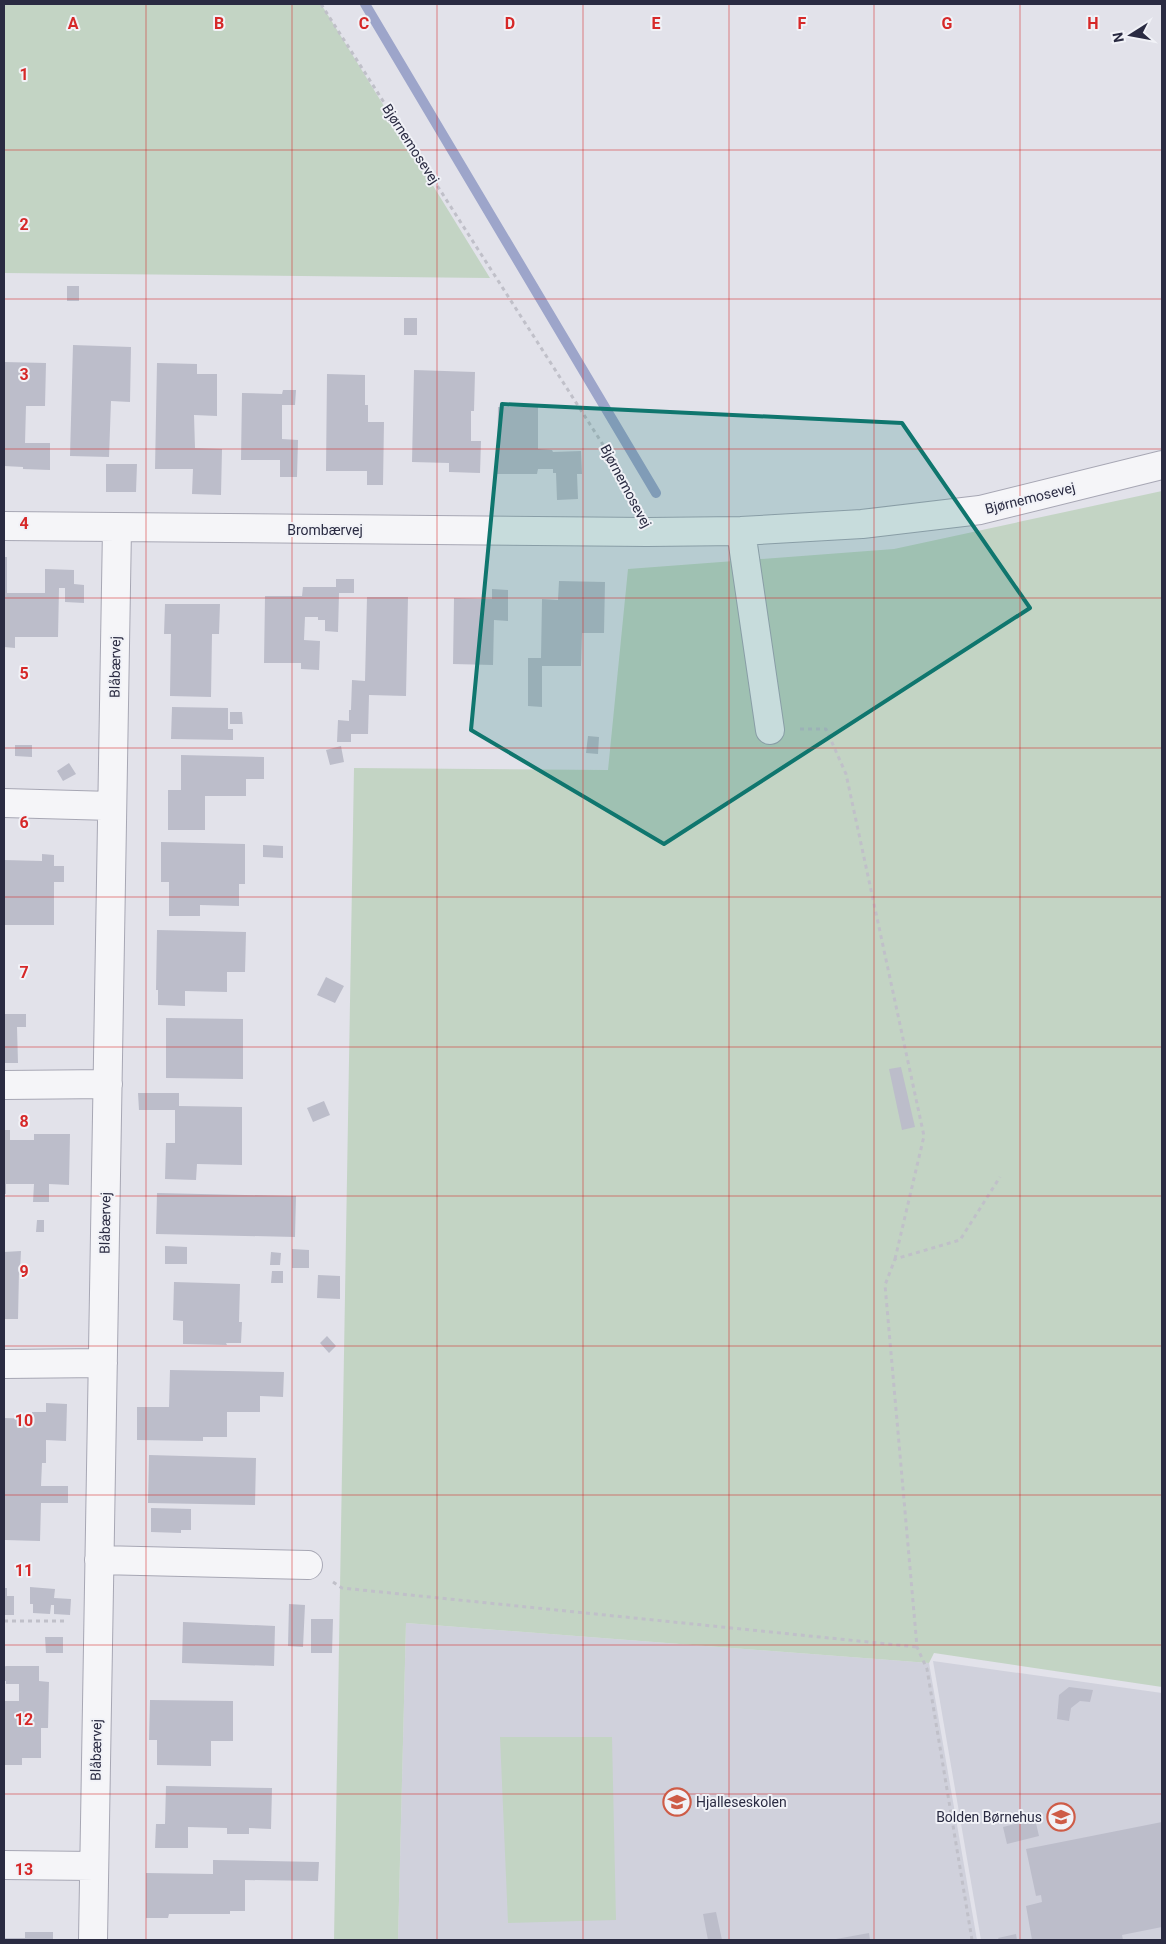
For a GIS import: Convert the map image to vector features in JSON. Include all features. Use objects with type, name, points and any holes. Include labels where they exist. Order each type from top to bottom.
[{"type":"street","name":"Bjørnemosevej","points":[[647,532],[862,524],[980,510],[1162,465]]},
{"type":"street","name":"Brombærvej","points":[[4,526],[647,532]]},
{"type":"street","name":"Blåbærvej","points":[[93,1940],[117,528]]},
{"type":"street","points":[[741,530],[770,730]]},
{"type":"street","points":[[4,804],[112,806]]},
{"type":"street","points":[[4,1085],[108,1084]]},
{"type":"street","points":[[4,1364],[103,1363]]},
{"type":"street","points":[[99,1560],[308,1566]]},
{"type":"street","points":[[4,1865],[94,1866]]},
{"type":"path","name":"Bjørnemosevej","points":[[321,4],[616,465],[647,532]]},
{"type":"path","points":[[770,730],[826,729],[846,774],[924,1136],[895,1259],[885,1285],[917,1647],[927,1669],[972,1940]]},
{"type":"path","points":[[895,1259],[960,1240],[1000,1177]]},
{"type":"path","points":[[308,1566],[342,1588],[917,1647]]},
{"type":"path","points":[[4,1621],[98,1621]]},
{"type":"highlighted area","points":[[502,404],[902,423],[1030,608],[664,844],[471,730]]},
{"type":"shaded area","name":"Hjalleseskolen","points":[[406,1623],[929,1663],[977,1940],[398,1940]]},
{"type":"shaded area","name":"Bolden Børnehus","points":[[933,1661],[1162,1693],[1162,1940],[981,1940]]},
{"type":"green space","points":[[4,4],[321,4],[490,278],[4,273]]},
{"type":"green space","points":[[1162,491],[1162,1687],[934,1653],[929,1663],[406,1623],[398,1940],[334,1940],[354,768],[608,770],[628,569],[894,549]]},
{"type":"green space","points":[[500,1737],[612,1737],[616,1920],[508,1923]]},
{"type":"building","points":[[67,286],[79,286],[79,301],[67,301]]},
{"type":"building","points":[[404,318],[417,318],[417,335],[404,335]]},
{"type":"building","points":[[73,345],[131,347],[130,402],[111,401],[109,457],[70,456]]},
{"type":"building","points":[[4,362],[46,363],[45,406],[26,406],[25,443],[50,443],[50,470],[4,466]]},
{"type":"building","points":[[157,363],[197,364],[197,374],[217,374],[217,416],[194,415],[195,448],[222,449],[221,495],[192,494],[193,469],[155,469]]},
{"type":"building","points":[[414,370],[475,372],[474,411],[471,411],[471,441],[481,441],[480,473],[449,472],[449,463],[412,462]]},
{"type":"building","points":[[327,374],[365,375],[365,405],[368,405],[368,422],[384,422],[383,485],[367,485],[367,471],[326,471]]},
{"type":"building","points":[[283,390],[296,390],[295,405],[282,405],[282,439],[298,440],[297,477],[280,477],[280,460],[241,460],[242,393],[282,394]]},
{"type":"building","points":[[498,407],[538,407],[538,449],[552,450],[553,452],[581,451],[582,474],[577,474],[578,499],[557,500],[556,473],[553,473],[553,469],[538,469],[537,474],[497,474]]},
{"type":"building","points":[[106,464],[137,464],[136,492],[106,492]]},
{"type":"building","points":[[4,557],[7,557],[7,593],[45,593],[45,569],[74,570],[74,584],[84,585],[84,603],[65,602],[65,588],[59,588],[58,637],[15,637],[15,648],[4,647]]},
{"type":"building","points":[[336,579],[354,579],[354,593],[339,593],[338,632],[325,631],[325,620],[318,620],[318,617],[305,617],[304,640],[320,641],[319,670],[301,669],[301,663],[264,663],[265,596],[302,596],[303,587],[336,587]]},
{"type":"building","points":[[559,581],[605,582],[604,633],[582,633],[581,666],[542,666],[542,707],[528,706],[528,658],[541,658],[542,599],[558,600]]},
{"type":"building","points":[[492,589],[508,590],[508,621],[494,620],[493,665],[453,664],[454,598],[492,599]]},
{"type":"building","points":[[367,597],[408,597],[406,696],[369,695],[368,734],[351,734],[351,742],[337,742],[338,720],[349,721],[352,680],[365,681]]},
{"type":"building","points":[[165,604],[220,604],[219,634],[212,634],[211,697],[170,696],[171,634],[164,634]]},
{"type":"building","points":[[172,707],[228,708],[228,729],[233,729],[233,740],[171,739]]},
{"type":"building","points":[[230,712],[242,712],[243,724],[230,724]]},
{"type":"building","points":[[588,736],[599,737],[598,754],[586,753]]},
{"type":"building","points":[[15,745],[32,745],[32,757],[15,756]]},
{"type":"building","points":[[341,746],[344,762],[330,765],[326,750]]},
{"type":"building","points":[[181,755],[264,757],[264,779],[246,779],[246,796],[205,796],[205,830],[168,830],[168,790],[181,790]]},
{"type":"building","points":[[69,763],[76,774],[63,781],[57,771]]},
{"type":"building","points":[[161,842],[245,844],[245,884],[239,884],[239,906],[200,905],[200,916],[169,916],[169,882],[161,882]]},
{"type":"building","points":[[263,845],[283,846],[283,858],[263,857]]},
{"type":"building","points":[[42,854],[54,855],[54,866],[64,866],[64,882],[54,882],[54,925],[4,925],[4,860],[42,861]]},
{"type":"building","points":[[157,930],[246,932],[245,972],[227,972],[227,992],[185,991],[185,1006],[158,1005],[158,990],[156,990]]},
{"type":"building","points":[[326,977],[344,986],[335,1003],[317,995]]},
{"type":"building","points":[[5,1014],[26,1014],[26,1027],[17,1027],[18,1063],[4,1063]]},
{"type":"building","points":[[166,1018],[243,1019],[243,1079],[166,1078]]},
{"type":"building","points":[[901,1067],[915,1127],[902,1130],[889,1069]]},
{"type":"building","points":[[138,1093],[179,1093],[179,1106],[242,1107],[242,1165],[197,1164],[196,1180],[165,1179],[166,1143],[175,1143],[175,1110],[139,1110]]},
{"type":"building","points":[[324,1101],[330,1115],[313,1122],[307,1108]]},
{"type":"building","points":[[4,1130],[10,1130],[10,1140],[34,1140],[34,1134],[70,1134],[69,1185],[49,1184],[49,1202],[33,1202],[34,1184],[6,1184],[6,1194],[4,1194]]},
{"type":"building","points":[[157,1193],[296,1196],[295,1237],[156,1234]]},
{"type":"building","points":[[37,1220],[44,1220],[44,1232],[36,1232]]},
{"type":"building","points":[[165,1246],[187,1247],[187,1264],[165,1264]]},
{"type":"building","points":[[292,1249],[309,1250],[309,1268],[292,1268]]},
{"type":"building","points":[[21,1251],[18,1319],[4,1319],[4,1252]]},
{"type":"building","points":[[271,1252],[281,1253],[280,1265],[270,1265]]},
{"type":"building","points":[[272,1271],[283,1271],[283,1283],[271,1283]]},
{"type":"building","points":[[318,1275],[340,1276],[340,1299],[317,1298]]},
{"type":"building","points":[[174,1282],[240,1284],[239,1322],[242,1322],[241,1343],[226,1343],[227,1345],[183,1344],[183,1321],[173,1320]]},
{"type":"building","points":[[327,1336],[336,1346],[329,1353],[320,1343]]},
{"type":"building","points":[[170,1370],[284,1372],[283,1397],[260,1396],[260,1412],[227,1412],[227,1437],[203,1437],[203,1441],[137,1440],[137,1407],[169,1407]]},
{"type":"building","points":[[46,1403],[67,1404],[66,1441],[46,1440],[46,1463],[42,1463],[41,1486],[68,1486],[68,1503],[41,1503],[40,1541],[5,1540],[4,1418],[32,1419],[32,1412],[46,1412]]},
{"type":"building","points":[[149,1455],[256,1458],[255,1505],[148,1503]]},
{"type":"building","points":[[151,1508],[191,1509],[191,1530],[181,1530],[181,1533],[151,1532]]},
{"type":"building","points":[[30,1587],[55,1589],[54,1598],[71,1599],[70,1615],[54,1614],[54,1605],[51,1605],[50,1614],[33,1613],[33,1604],[30,1604]]},
{"type":"building","points":[[4,1588],[7,1588],[7,1596],[14,1596],[14,1615],[4,1615]]},
{"type":"building","points":[[289,1604],[305,1605],[303,1647],[288,1646]]},
{"type":"building","points":[[311,1619],[333,1619],[332,1653],[311,1653]]},
{"type":"building","points":[[183,1622],[275,1626],[274,1666],[182,1663]]},
{"type":"building","points":[[45,1637],[63,1637],[63,1653],[46,1653]]},
{"type":"building","points":[[39,1666],[39,1681],[49,1682],[48,1728],[41,1728],[41,1758],[22,1758],[22,1765],[4,1765],[4,1701],[19,1701],[19,1684],[6,1684],[6,1681],[4,1681],[4,1667]]},
{"type":"building","points":[[1069,1687],[1093,1690],[1090,1702],[1080,1701],[1071,1708],[1069,1721],[1057,1719],[1059,1695]]},
{"type":"building","points":[[150,1700],[233,1701],[233,1741],[211,1741],[211,1766],[157,1765],[157,1740],[149,1740]]},
{"type":"building","points":[[166,1786],[272,1788],[271,1829],[249,1828],[249,1834],[227,1834],[227,1828],[188,1827],[188,1848],[155,1848],[156,1824],[165,1824]]},
{"type":"building","points":[[1035,1819],[1039,1836],[1007,1844],[1003,1827]]},
{"type":"building","points":[[1162,1822],[1162,1927],[1122,1935],[1123,1940],[1032,1940],[1026,1906],[1042,1902],[1041,1895],[1036,1896],[1026,1849]]},
{"type":"building","points":[[213,1860],[319,1862],[318,1881],[245,1880],[245,1911],[230,1911],[230,1914],[169,1914],[168,1918],[146,1918],[146,1873],[213,1874]]},
{"type":"building","points":[[716,1912],[722,1940],[708,1940],[703,1914]]},
{"type":"building","points":[[25,1932],[53,1932],[53,1940],[4,1940],[4,1938],[25,1938]]},
{"type":"building","points":[[869,1933],[870,1940],[836,1940],[836,1939]]},
{"type":"building","points":[[1016,1934],[1017,1940],[999,1940],[998,1938]]},
{"type":"waterway","points":[[365,4],[656,493]]},
{"type":"place","name":"Hjalleseskolen","points":[[677,1802]]},
{"type":"place","name":"Bolden Børnehus","points":[[1061,1817]]}]
